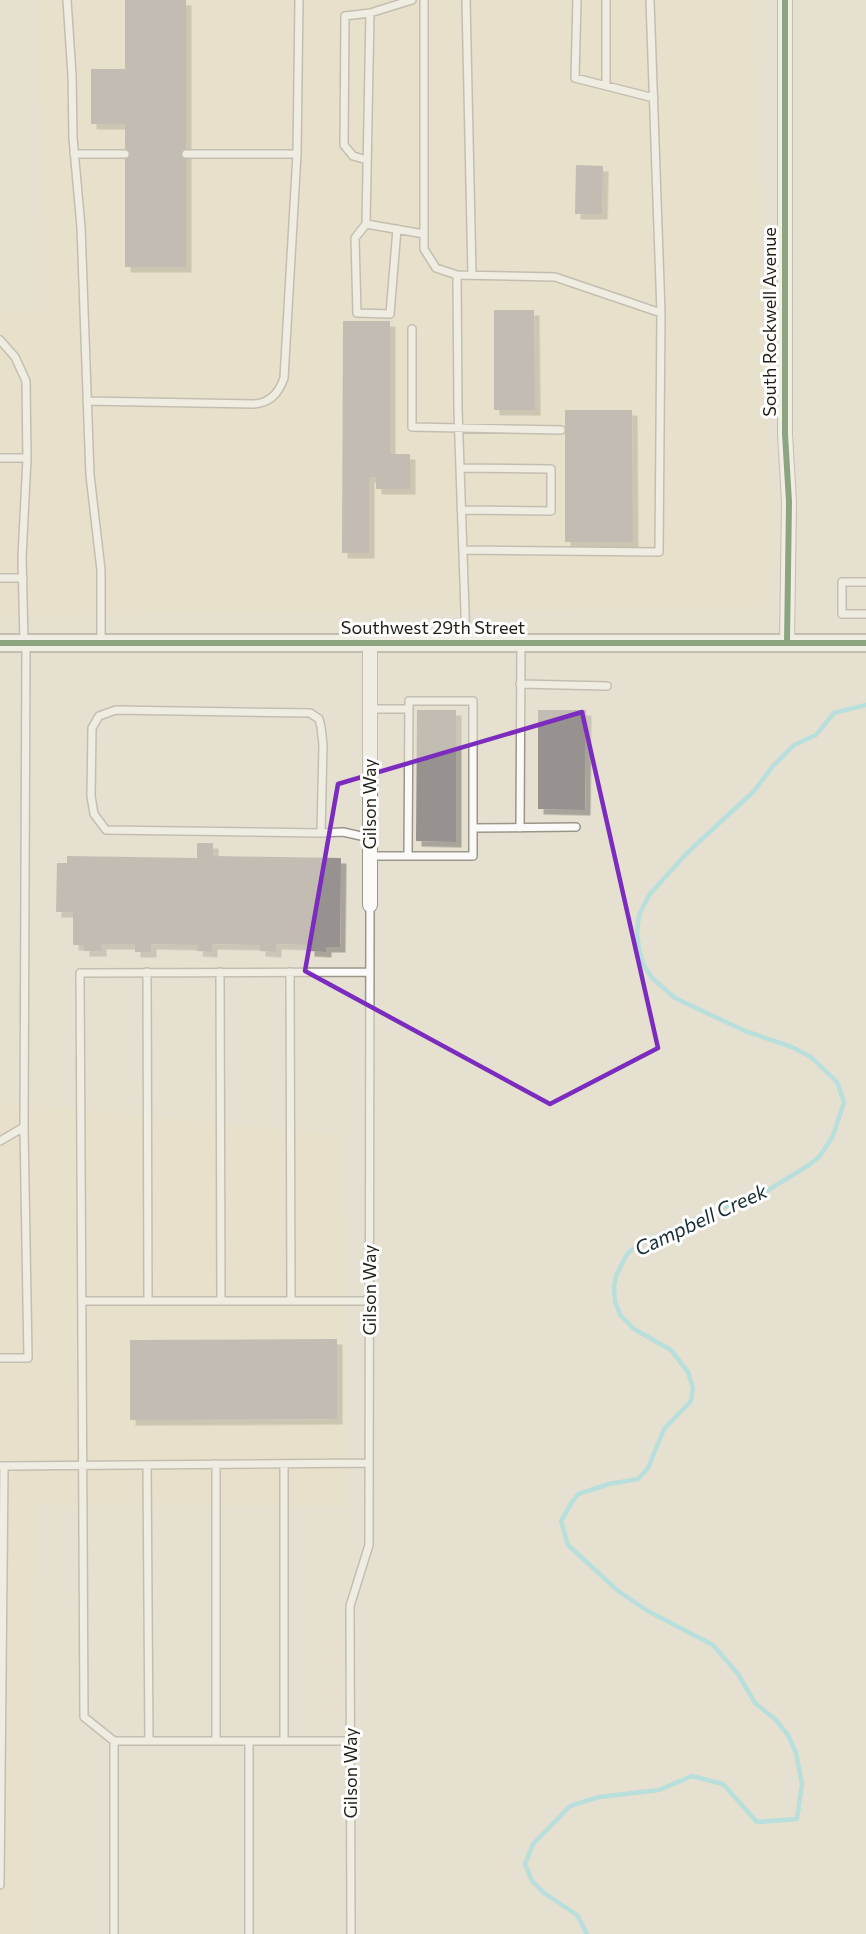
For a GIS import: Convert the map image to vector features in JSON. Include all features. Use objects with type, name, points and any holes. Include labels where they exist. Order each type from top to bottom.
[{"type":"street","name":"South Rockwell Avenue","points":[[785,0],[785,435],[789,502],[787,643]]},
{"type":"street","name":"Southwest 29th Street","points":[[0,643],[866,643]]},
{"type":"street","name":"Gilson Way","points":[[370,643],[370,905]]},
{"type":"lane","points":[[66,0],[72,75],[74,154],[81,227],[90,475],[101,570],[101,643]]},
{"type":"lane","points":[[87,401],[261,404],[281,388],[284,378],[297,154],[299,0]]},
{"type":"lane","points":[[367,160],[353,156],[344,145],[345,16],[370,13],[412,0]]},
{"type":"lane","points":[[424,0],[424,249],[436,267],[457,275],[555,277],[661,313]]},
{"type":"lane","points":[[466,0],[472,275]]},
{"type":"lane","points":[[577,0],[575,78],[654,98]]},
{"type":"lane","points":[[606,0],[606,86]]},
{"type":"lane","points":[[463,550],[659,552],[661,313],[650,0]]},
{"type":"lane","points":[[370,13],[366,224],[355,238],[357,313],[390,314],[397,229]]},
{"type":"lane","points":[[74,154],[125,154]]},
{"type":"lane","points":[[186,154],[297,154]]},
{"type":"lane","points":[[366,224],[424,234]]},
{"type":"lane","points":[[457,275],[458,428],[466,643]]},
{"type":"lane","points":[[412,329],[412,427],[561,430]]},
{"type":"lane","points":[[0,340],[15,357],[26,381],[27,458],[23,578],[25,643],[24,1127],[28,1358],[0,1358]]},
{"type":"lane","points":[[0,458],[27,458]]},
{"type":"lane","points":[[460,468],[551,469],[551,511],[461,510]]},
{"type":"lane","points":[[0,578],[23,578]]},
{"type":"lane","points":[[866,582],[842,582],[842,614],[866,614]]},
{"type":"lane","points":[[520,643],[520,828]]},
{"type":"lane","points":[[520,684],[606,686]]},
{"type":"lane","points":[[370,856],[408,856],[473,856],[473,702],[409,701],[408,856]]},
{"type":"lane","points":[[370,709],[409,709]]},
{"type":"lane","points":[[321,833],[323,745],[319,720],[310,712],[116,710],[99,716],[93,728],[94,814],[106,830],[321,833],[343,832],[370,838]]},
{"type":"lane","points":[[473,828],[576,827]]},
{"type":"lane","name":"Gilson Way","points":[[351,1934],[350,1606],[369,1545],[370,905]]},
{"type":"lane","points":[[147,972],[148,1301]]},
{"type":"lane","points":[[220,972],[222,1301]]},
{"type":"lane","points":[[290,972],[291,1301]]},
{"type":"lane","points":[[350,1741],[114,1741],[84,1717],[80,973],[370,972]]},
{"type":"lane","points":[[0,1141],[24,1127]]},
{"type":"lane","points":[[82,1302],[369,1301]]},
{"type":"lane","points":[[0,1885],[2,1466],[369,1463]]},
{"type":"lane","points":[[216,1464],[216,1741]]},
{"type":"lane","points":[[284,1464],[284,1741]]},
{"type":"lane","points":[[147,1465],[149,1741]]},
{"type":"lane","points":[[114,1741],[114,1934]]},
{"type":"lane","points":[[249,1741],[249,1934]]},
{"type":"highlighted area","points":[[582,712],[658,1048],[550,1104],[305,971],[338,784]]},
{"type":"shaded area","points":[[37,0],[752,0],[771,553],[766,607],[0,616],[0,312],[48,312]]},
{"type":"shaded area","points":[[0,700],[2,700],[0,1103]]},
{"type":"shaded area","points":[[0,1103],[341,1135],[347,1506],[35,1504],[31,1934],[0,1934]]},
{"type":"building","points":[[125,0],[186,0],[186,267],[125,267],[125,124],[91,124],[91,69],[125,69]]},
{"type":"building","points":[[576,165],[603,166],[602,214],[575,214]]},
{"type":"building","points":[[494,310],[534,310],[535,410],[494,410]]},
{"type":"building","points":[[343,321],[390,321],[390,454],[410,454],[410,489],[376,489],[376,477],[369,477],[369,553],[342,553]]},
{"type":"building","points":[[565,410],[632,410],[633,542],[565,542]]},
{"type":"building","points":[[417,710],[456,710],[456,842],[416,841]]},
{"type":"building","points":[[538,710],[586,710],[585,810],[538,809]]},
{"type":"building","points":[[197,843],[213,843],[213,856],[341,858],[340,947],[326,947],[326,952],[309,951],[309,945],[276,944],[276,952],[260,951],[260,945],[212,944],[212,952],[197,951],[198,945],[151,944],[151,952],[135,952],[135,944],[101,944],[101,951],[84,951],[84,945],[73,945],[73,912],[56,912],[57,863],[67,863],[67,856],[197,858]]},
{"type":"building","points":[[337,1339],[337,1419],[130,1420],[130,1340]]},
{"type":"waterway","name":"Campbell Creek","points":[[587,1934],[577,1915],[544,1893],[532,1881],[525,1864],[533,1844],[570,1806],[599,1797],[659,1790],[692,1776],[723,1784],[757,1822],[797,1819],[802,1784],[796,1753],[788,1735],[775,1719],[755,1703],[738,1674],[713,1645],[646,1610],[617,1590],[568,1545],[561,1521],[578,1494],[609,1484],[638,1479],[648,1468],[664,1429],[691,1401],[693,1388],[688,1372],[671,1350],[634,1329],[621,1316],[615,1302],[614,1288],[616,1276],[627,1254],[639,1244],[706,1214],[765,1192],[809,1165],[820,1156],[833,1136],[844,1102],[837,1082],[811,1057],[792,1047],[745,1031],[675,998],[652,978],[643,964],[639,949],[637,933],[639,915],[649,895],[686,854],[754,791],[773,766],[794,745],[816,735],[834,713],[866,705]]},
{"type":"cycle path","points":[[785,0],[785,434],[789,502],[787,643]]},
{"type":"cycle path","points":[[0,643],[866,643]]}]
